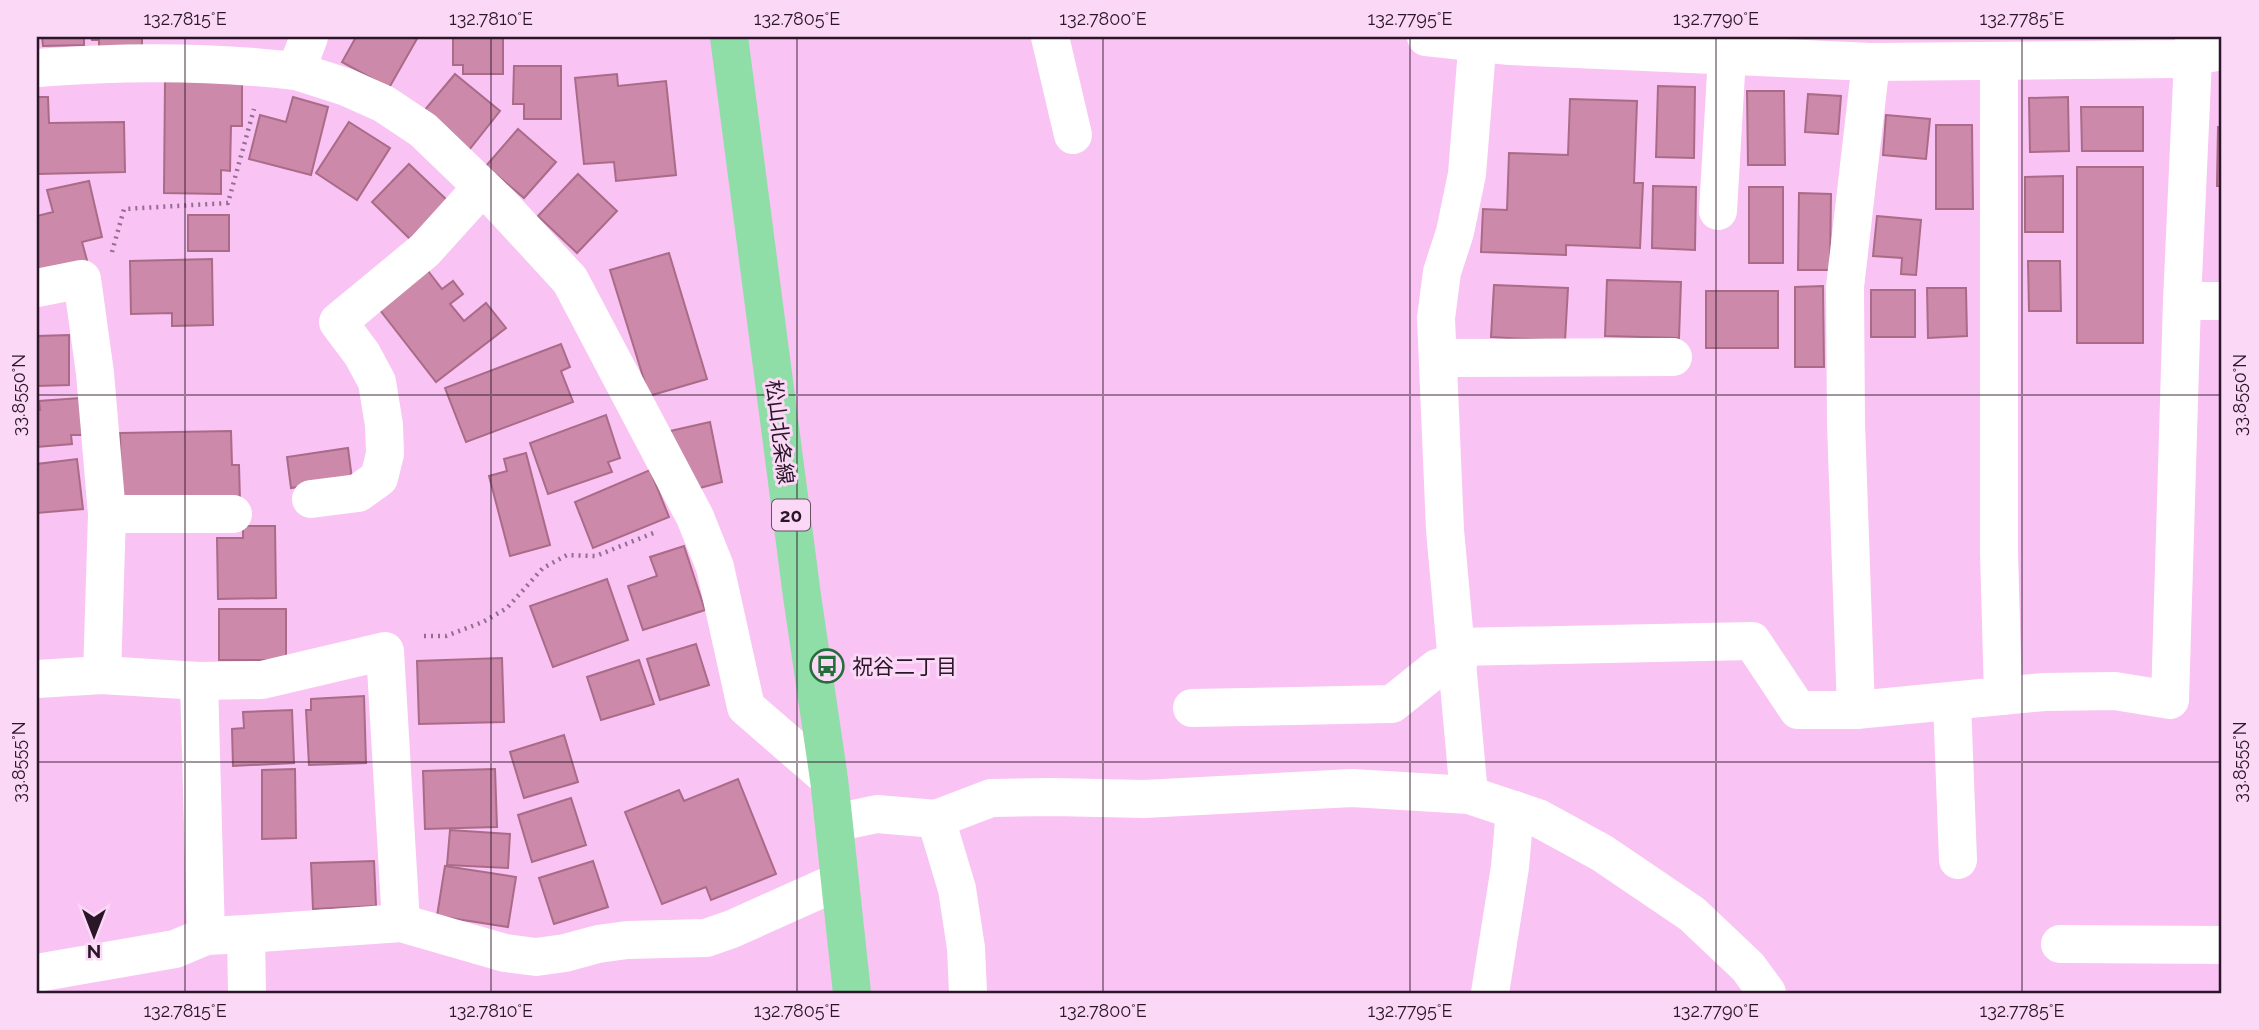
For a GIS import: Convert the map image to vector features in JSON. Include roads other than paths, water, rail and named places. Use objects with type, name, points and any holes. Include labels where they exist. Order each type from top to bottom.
[{"type":"main road","name":"松山北条線","points":[[729,37],[802,596],[829,779],[852,993]]},
{"type":"street","points":[[1050,37],[1073,135]]},
{"type":"street","points":[[1192,708],[1392,704],[1457,655],[1752,641],[1798,710],[1856,710],[2044,692],[2115,691],[2170,700],[2182,301],[2203,48],[2177,59],[1999,62],[1849,53],[1727,56],[1510,46],[1478,39],[1426,37]]},
{"type":"street","points":[[1469,795],[1445,530],[1436,318],[1442,272],[1455,232],[1466,174],[1478,39]]},
{"type":"street","points":[[1849,53],[1845,287],[1846,423],[1856,710]]},
{"type":"street","points":[[1718,211],[1727,56]]},
{"type":"street","points":[[37,68],[110,62],[290,59],[384,104],[423,130],[482,187],[570,280],[695,517],[715,567],[746,708],[829,779]]},
{"type":"street","points":[[1999,62],[1999,552],[2003,696]]},
{"type":"street","points":[[311,499],[358,493],[379,478],[385,454],[384,425],[377,382],[362,354],[338,322],[425,250],[482,187]]},
{"type":"street","points":[[37,288],[82,279],[95,373],[107,514],[102,675]]},
{"type":"street","points":[[2182,301],[2222,301]]},
{"type":"street","points":[[1438,358],[1673,358]]},
{"type":"street","points":[[107,514],[233,514]]},
{"type":"street","points":[[37,679],[102,675],[199,681],[262,680],[385,651],[401,923]]},
{"type":"street","points":[[199,681],[206,936]]},
{"type":"street","points":[[1952,702],[1958,860]]},
{"type":"street","points":[[834,823],[877,814],[936,819],[991,799],[1144,799],[1352,788],[1469,795],[1538,818],[1602,853],[1692,914],[1748,967],[1767,993]]},
{"type":"street","points":[[1490,993],[1516,810]]},
{"type":"street","points":[[936,819],[957,890],[966,948],[968,993]]},
{"type":"street","points":[[37,973],[175,949],[206,936],[401,923],[505,953],[536,957],[627,940],[706,938],[733,929],[839,881]]},
{"type":"street","points":[[246,934],[247,993]]},
{"type":"street","points":[[2060,944],[2222,945]]},
{"type":"place","name":"祝谷二丁目","points":[[827,666]]}]
